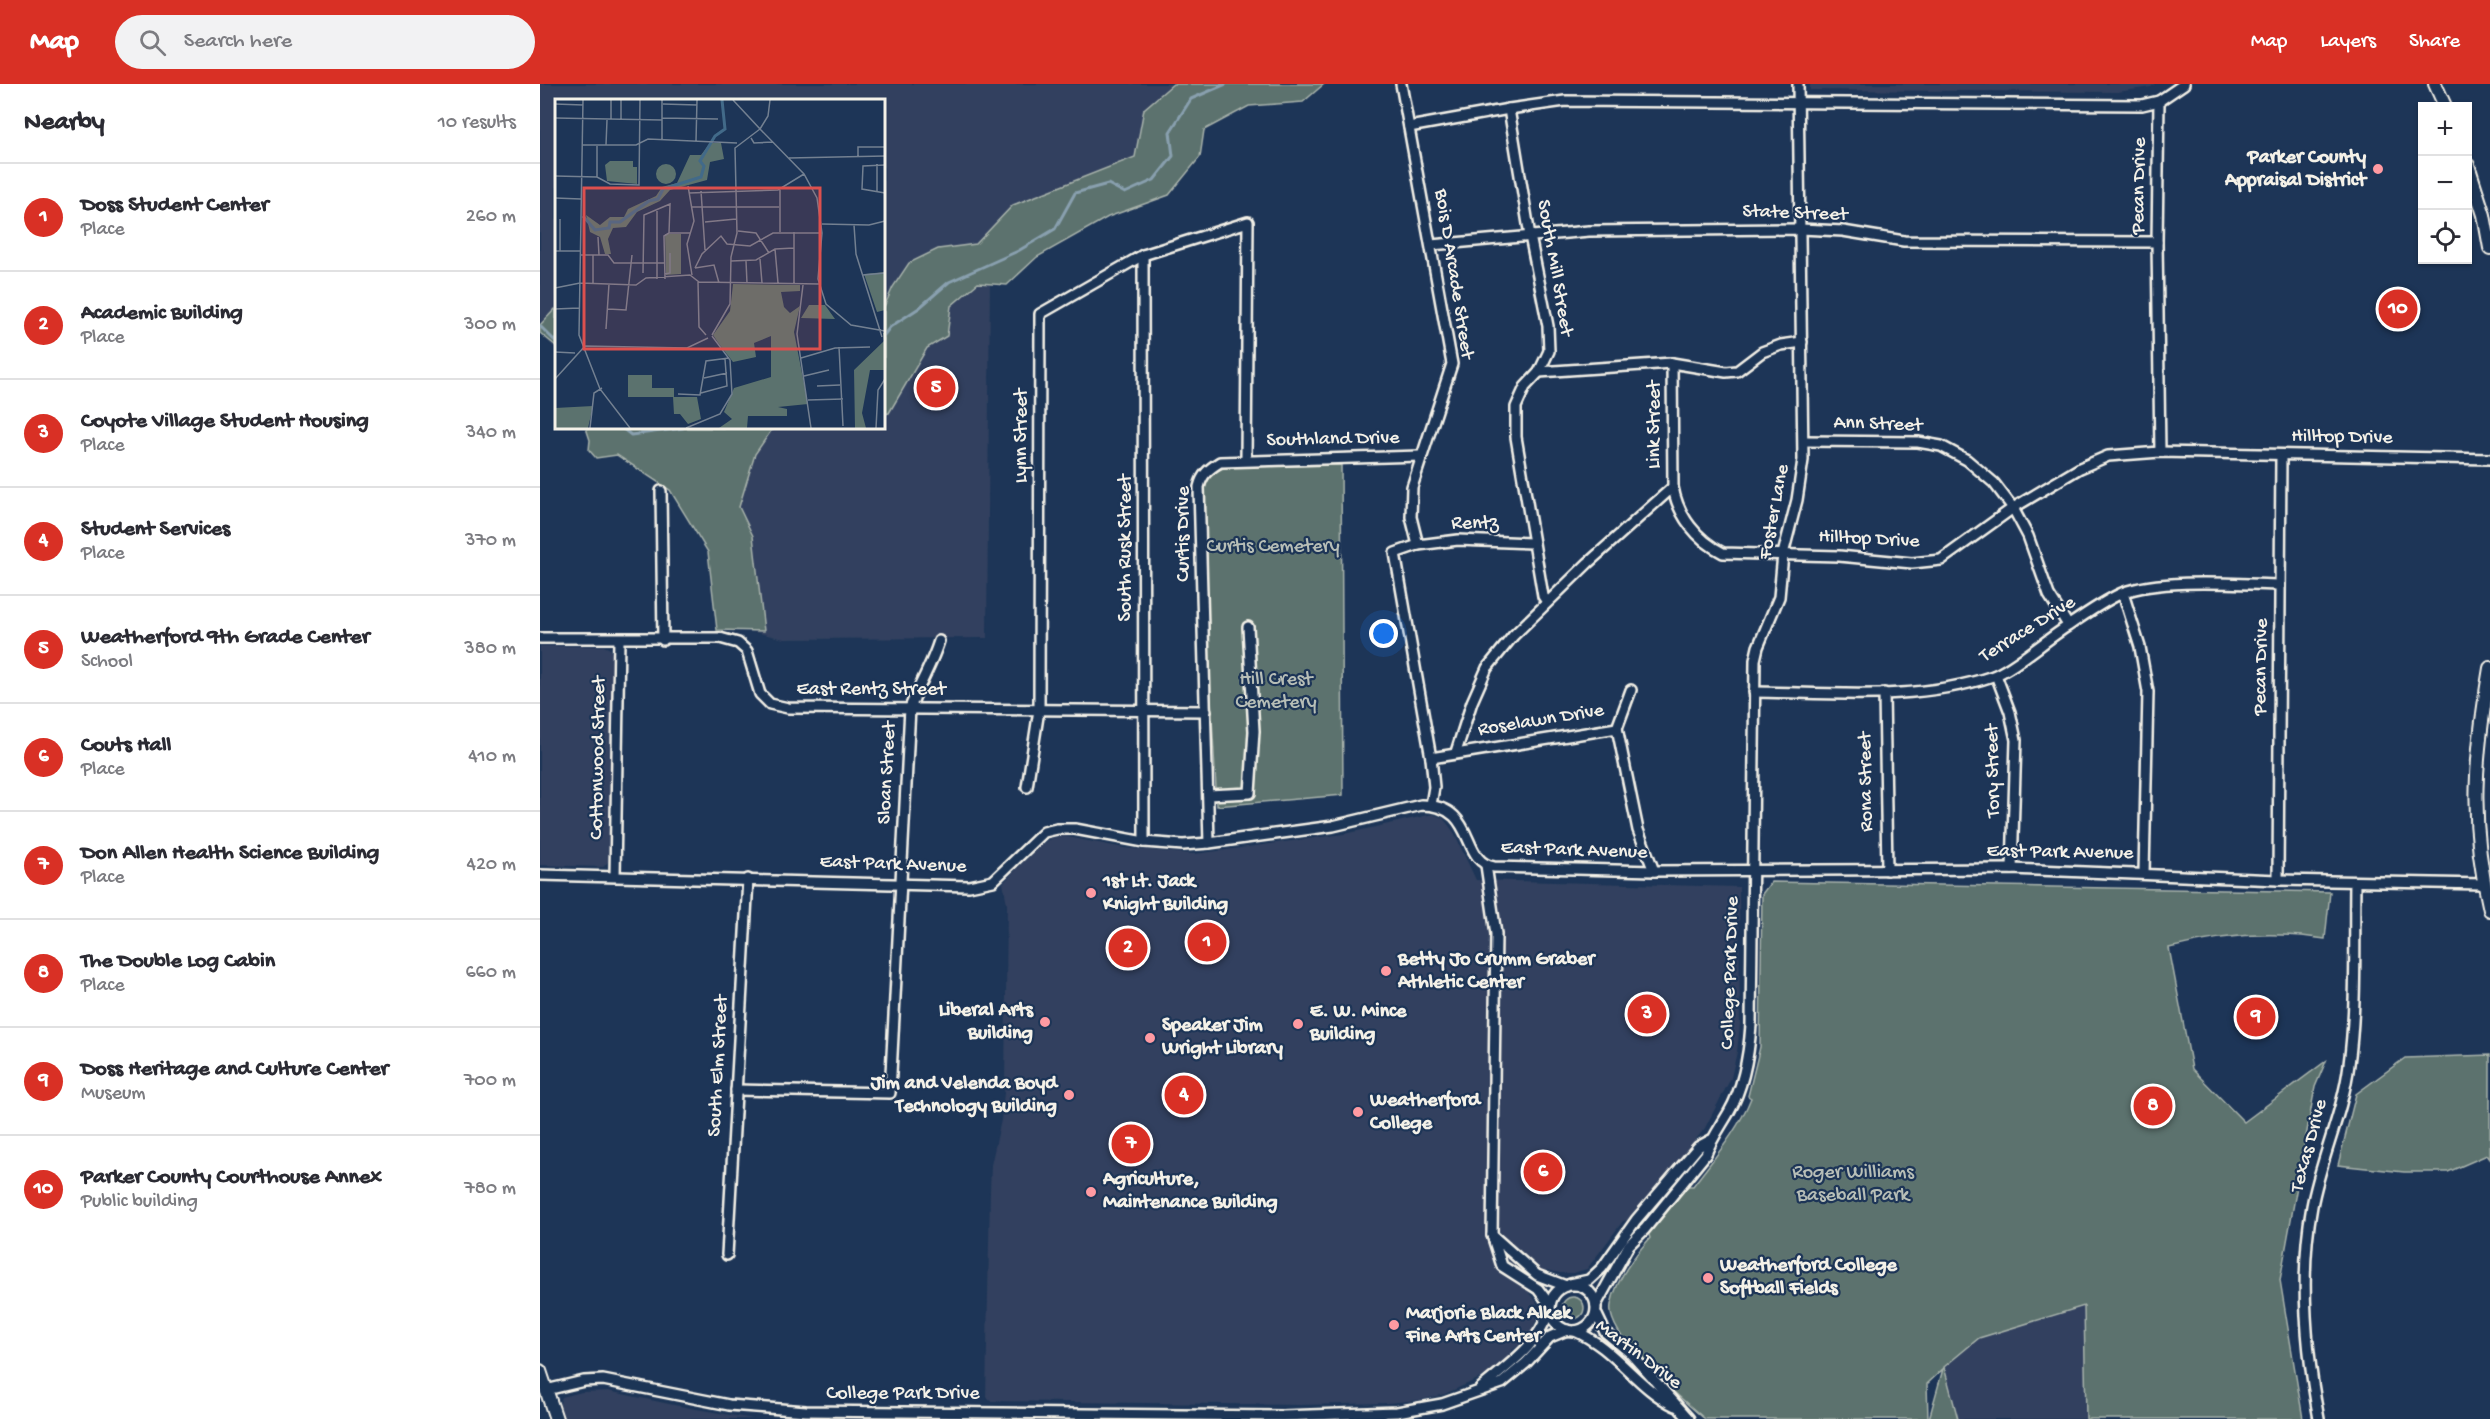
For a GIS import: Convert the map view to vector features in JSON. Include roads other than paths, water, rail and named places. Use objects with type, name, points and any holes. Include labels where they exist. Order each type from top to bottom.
[{"type":"main road","points":[[2435,84],[2443,102]]},
{"type":"main road","points":[[2472,178],[2484,215],[2490,248]]},
{"type":"main road","points":[[2490,669],[2476,770],[2475,815],[2484,884],[2490,910]]},
{"type":"main road","points":[[540,1371],[543,1392],[556,1419]]},
{"type":"street","name":"Bois D Arcade Street","points":[[1401,84],[1452,364],[1420,456],[1412,487],[1411,517],[1418,544]]},
{"type":"street","name":"Foster Lane","points":[[1752,870],[1755,660],[1758,646],[1779,597],[1783,555],[1801,480],[1804,441],[1798,84]]},
{"type":"street","points":[[1409,127],[1565,101],[2142,105],[2159,101],[2184,84]]},
{"type":"street","name":"Pecan Drive","points":[[2159,101],[2157,242],[2160,452]]},
{"type":"street","name":"South Mill Street","points":[[1509,109],[1548,326],[1549,351],[1539,372],[1525,387],[1516,407],[1516,437],[1532,543],[1543,596],[1547,602]]},
{"type":"street","name":"Lynn Street","points":[[1027,787],[1039,710],[1040,314],[1143,255],[1248,222],[1246,460]]},
{"type":"street","name":"State Street","points":[[1431,245],[1589,231],[1800,229],[1843,231],[1905,241],[2157,242]]},
{"type":"street","name":"South Rusk Street","points":[[1143,255],[1144,842]]},
{"type":"street","points":[[1539,372],[1672,363],[1726,372],[1737,371],[1762,352],[1780,345],[1802,342]]},
{"type":"street","name":"Link Street","points":[[1672,363],[1673,487]]},
{"type":"street","name":"Ann Street","points":[[1804,441],[1899,442],[1941,446],[1967,460],[1994,483],[2013,508],[2028,537],[2049,595],[2068,625]]},
{"type":"street","name":"Hilltop Drive","points":[[1673,487],[1679,510],[1706,544],[1723,553],[1839,556],[1912,563],[1941,560],[2013,508],[2080,468],[2108,456],[2160,452],[2490,459]]},
{"type":"street","name":"Pecan Drive","points":[[2278,880],[2281,455]]},
{"type":"street","name":"Southland Drive","points":[[1246,460],[1420,456]]},
{"type":"street","name":"Curtis Drive","points":[[1209,843],[1199,487],[1202,477],[1209,468],[1220,462],[1246,460]]},
{"type":"street","points":[[1456,752],[1472,702],[1487,668],[1513,636],[1673,487]]},
{"type":"street","points":[[660,491],[663,640]]},
{"type":"street","name":"Rentz","points":[[1418,544],[1458,540],[1532,543]]},
{"type":"street","points":[[1418,544],[1395,553],[1431,758],[1434,787],[1431,805]]},
{"type":"street","name":"Terrace Drive","points":[[1754,692],[1922,692],[1964,685],[1996,675],[2068,625],[2123,593],[2159,586],[2190,584],[2280,585]]},
{"type":"street","points":[[2123,593],[2140,647],[2148,692],[2144,873]]},
{"type":"street","points":[[1208,795],[1250,793],[1254,731],[1248,627]]},
{"type":"street","name":"East Rentz Street","points":[[540,638],[663,640],[720,638],[738,643],[747,651],[760,694],[770,704],[788,708],[1206,711]]},
{"type":"street","name":"Cottonwood Street","points":[[615,876],[619,640]]},
{"type":"street","name":"Sloan Street","points":[[736,1090],[890,1093],[910,708],[920,682],[933,661],[939,641]]},
{"type":"street","name":"Tory Street","points":[[1996,675],[2010,712],[2016,740],[2012,869]]},
{"type":"street","points":[[1617,728],[1631,690]]},
{"type":"street","name":"Rona Street","points":[[1884,693],[1887,870]]},
{"type":"street","name":"Roselawn Drive","points":[[1431,758],[1456,752],[1617,728],[1638,830],[1654,871]]},
{"type":"street","name":"East Park Avenue","points":[[540,875],[969,886],[993,881],[1044,832],[1057,829],[1075,829],[1144,842],[1183,845],[1333,826],[1421,805],[1431,805],[1442,807],[1457,818],[1473,849],[1486,865],[1654,871],[2012,869],[2278,880],[2484,884]]},
{"type":"street","points":[[1486,865],[1496,934],[1492,1235],[1502,1266],[1538,1289],[1558,1326],[1571,1330],[1590,1324],[1596,1309],[1590,1291],[1584,1287],[1568,1285],[1537,1275],[1492,1235]]},
{"type":"street","name":"College Park Drive","points":[[1596,1309],[1629,1245],[1645,1229],[1706,1154],[1744,1074],[1749,1049],[1751,1018],[1752,870]]},
{"type":"street","name":"South Elm Street","points":[[726,1256],[748,879]]},
{"type":"street","name":"Texas Drive","points":[[2319,1419],[2314,1392],[2305,1298],[2306,1254],[2312,1206],[2349,1067],[2354,1016],[2355,882]]},
{"type":"street","name":"College Park Drive","points":[[1568,1285],[1589,1280],[1602,1268],[1636,1220],[1698,1147],[1711,1140]]},
{"type":"street","points":[[1550,1308],[1553,1296],[1568,1285]]},
{"type":"street","name":"College Park Drive","points":[[1477,1391],[1528,1349],[1543,1328],[1550,1308]]},
{"type":"street","name":"Martin Drive","points":[[1596,1309],[1605,1332],[1629,1352],[1689,1419]]},
{"type":"street","name":"College Park Drive","points":[[543,1392],[584,1381],[603,1380],[729,1405],[780,1411],[1272,1416],[1418,1409],[1502,1383],[1520,1369],[1550,1337],[1571,1330]]},
{"type":"street","name":"Martin Drive","points":[[1571,1330],[1598,1343],[1660,1399],[1680,1408]]},
{"type":"waterway","points":[[885,334],[890,327],[919,308],[949,282],[1018,251],[1055,229],[1075,193],[1108,184],[1125,193],[1154,180],[1173,156],[1170,132],[1191,99],[1226,84]]},
{"type":"waterway","points":[[540,326],[555,341]]},
{"type":"waterway","points":[[623,429],[631,435],[676,429]]},
{"type":"place","name":"Parker County Appraisal District","points":[[2378,169]]},
{"type":"place","name":"Parker County Courthouse Annex","points":[[2398,309]]},
{"type":"place","name":"Weatherford 9th Grade Center","points":[[936,388]]},
{"type":"place","name":"1st Lt. Jack Knight Building","points":[[1091,893]]},
{"type":"place","name":"Doss Student Center","points":[[1207,942]]},
{"type":"place","name":"Academic Building","points":[[1128,948]]},
{"type":"place","name":"Betty Jo Crumm Graber Athletic Center","points":[[1386,971]]},
{"type":"place","name":"Coyote Village Student Housing","points":[[1647,1014]]},
{"type":"place","name":"Doss Heritage and Culture Center","points":[[2256,1017]]},
{"type":"place","name":"Liberal Arts Building","points":[[1045,1022]]},
{"type":"place","name":"E. W. Mince Building","points":[[1298,1024]]},
{"type":"place","name":"Speaker Jim Wright Library","points":[[1150,1038]]},
{"type":"place","name":"Jim and Velenda Boyd Technology Building","points":[[1069,1095]]},
{"type":"place","name":"Student Services","points":[[1184,1095]]},
{"type":"place","name":"The Double Log Cabin","points":[[2153,1106]]},
{"type":"place","name":"Weatherford College","points":[[1358,1112]]},
{"type":"place","name":"Don Allen Health Science Building","points":[[1131,1144]]},
{"type":"place","name":"Couts Hall","points":[[1543,1172]]},
{"type":"place","name":"Agriculture, Maintenance Building","points":[[1091,1192]]},
{"type":"place","name":"Weatherford College Softball Fields","points":[[1708,1278]]},
{"type":"place","name":"Marjorie Black Alkek Fine Arts Center","points":[[1394,1325]]},
{"type":"park label","name":"Curtis Cemetery","points":[[1273,547]]},
{"type":"park label","name":"Hill Crest Cemetery","points":[[1276,692]]},
{"type":"park label","name":"Roger Williams Baseball Park","points":[[1853,1184]]}]
